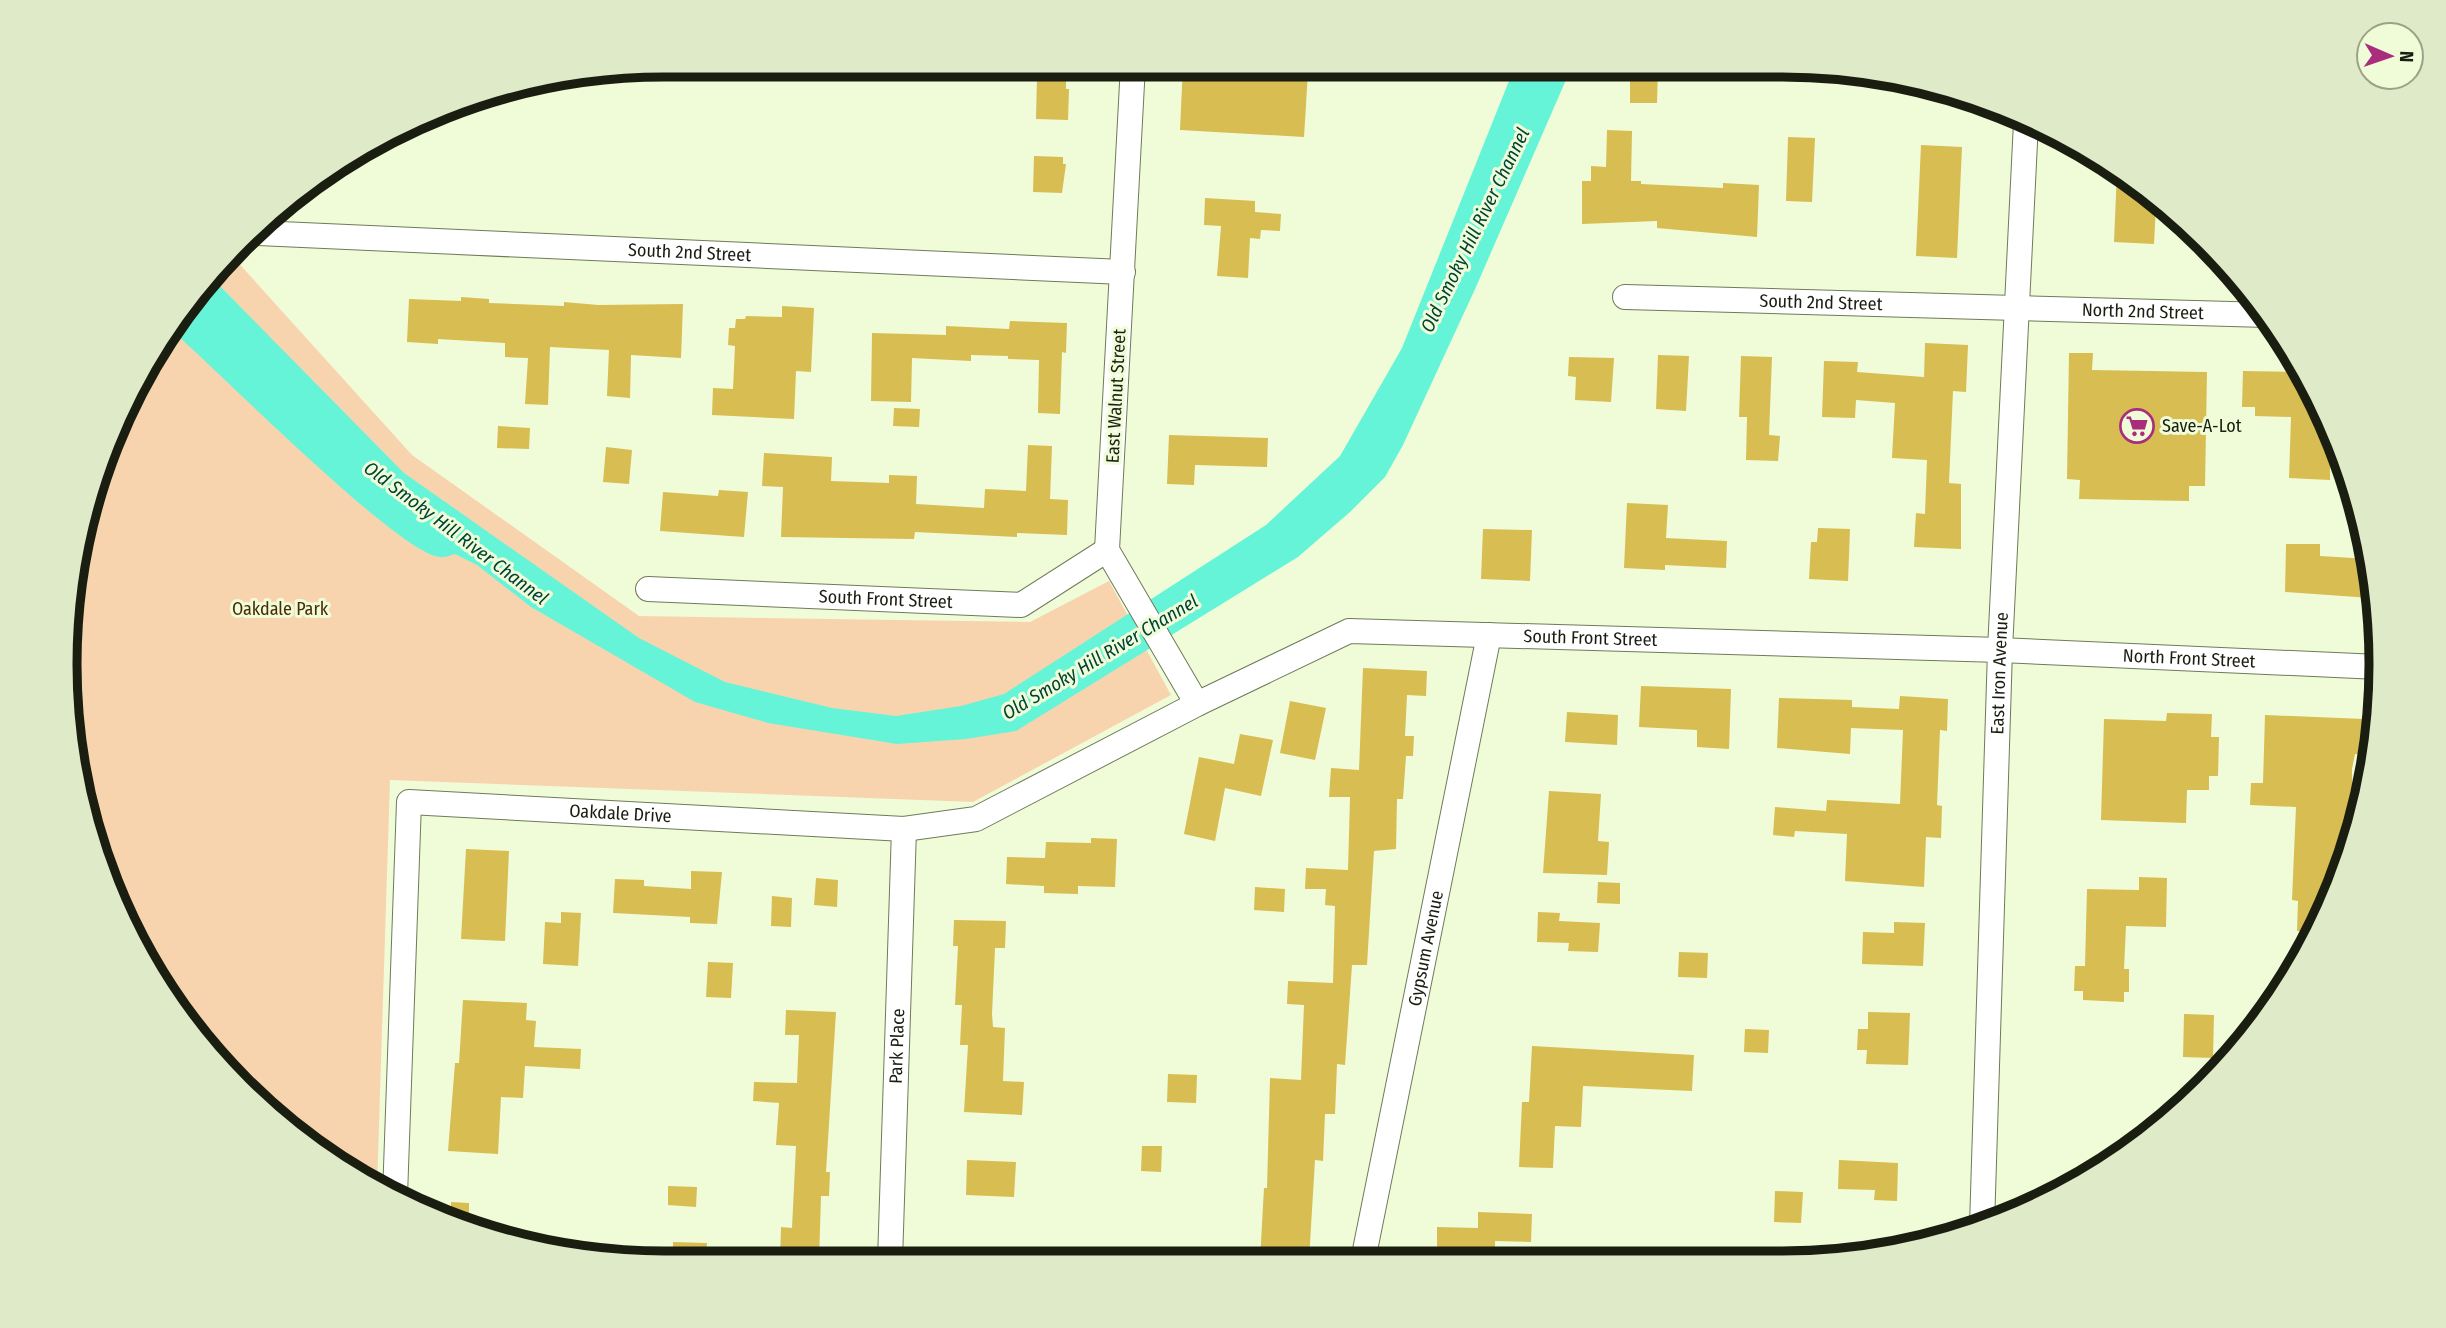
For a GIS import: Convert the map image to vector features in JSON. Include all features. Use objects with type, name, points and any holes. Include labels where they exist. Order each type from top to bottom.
[{"type":"street","name":"East Walnut Street","points":[[1107,550],[1132,77]]},
{"type":"street","name":"East Iron Avenue","points":[[1982,1216],[2000,650],[2026,131]]},
{"type":"street","name":"South 2nd Street","points":[[266,233],[1123,272]]},
{"type":"street","name":"South 2nd Street","points":[[1625,297],[2018,310]]},
{"type":"street","name":"North 2nd Street","points":[[2018,310],[2253,315]]},
{"type":"street","name":"South Front Street","points":[[648,589],[1021,605],[1107,550]]},
{"type":"street","points":[[1107,550],[1197,704]]},
{"type":"street","name":"South Front Street","points":[[1197,704],[1349,631],[2000,650]]},
{"type":"street","name":"Gypsum Avenue","points":[[1365,1251],[1489,635]]},
{"type":"street","name":"North Front Street","points":[[2000,650],[2369,667]]},
{"type":"street","name":"Oakdale Drive","points":[[396,1186],[409,802],[904,829],[976,819],[1197,704]]},
{"type":"street","name":"Park Place","points":[[890,1251],[904,829]]},
{"type":"green space","name":"Oakdale Park","points":[[237,262],[412,455],[639,616],[1030,622],[1109,581],[1171,695],[973,802],[390,780],[377,1176],[338,1152],[277,1105],[223,1051],[176,990],[138,924],[108,853],[88,779],[82,741],[78,702],[78,626],[88,549],[108,475],[138,404],[156,370],[198,307]]},
{"type":"water","name":"Old Smoky Hill River Channel","points":[[1511,77],[1567,77],[1476,287],[1403,445],[1385,477],[1350,512],[1298,557],[1016,731],[966,739],[897,744],[768,723],[695,702],[531,607],[477,565],[455,554],[440,557],[418,548],[347,493],[178,336],[218,284],[404,473],[639,638],[725,682],[832,708],[896,716],[961,706],[1004,694],[1266,525],[1340,456],[1402,348]]},
{"type":"building","points":[[1037,77],[1066,77],[1066,89],[1069,89],[1068,120],[1036,119]]},
{"type":"building","points":[[1182,77],[1308,77],[1304,137],[1180,130]]},
{"type":"building","points":[[1630,77],[1658,77],[1657,103],[1630,103]]},
{"type":"building","points":[[1607,130],[1632,131],[1631,181],[1641,181],[1641,184],[1723,188],[1723,183],[1759,185],[1757,237],[1657,228],[1657,221],[1582,224],[1582,181],[1591,181],[1591,166],[1606,167]]},
{"type":"building","points":[[1788,137],[1815,138],[1812,202],[1786,201]]},
{"type":"building","points":[[1921,145],[1962,147],[1957,258],[1916,256]]},
{"type":"building","points":[[1034,156],[1063,157],[1063,164],[1066,164],[1062,193],[1033,192]]},
{"type":"building","points":[[2117,182],[2144,202],[2144,206],[2156,212],[2154,244],[2114,242]]},
{"type":"building","points":[[1205,198],[1255,201],[1255,212],[1281,214],[1280,231],[1261,230],[1260,239],[1250,238],[1248,278],[1217,276],[1221,226],[1204,225]]},
{"type":"building","points":[[461,297],[489,299],[489,303],[564,306],[564,302],[598,305],[683,304],[681,358],[631,355],[630,398],[607,396],[609,350],[550,347],[548,405],[525,404],[528,358],[505,357],[505,343],[438,339],[438,344],[407,342],[409,299],[461,301]]},
{"type":"building","points":[[782,306],[814,308],[811,372],[796,371],[794,419],[712,415],[713,388],[733,389],[735,346],[728,345],[729,328],[735,328],[736,319],[745,319],[746,316],[782,317]]},
{"type":"building","points":[[1010,321],[1067,323],[1066,353],[1062,352],[1060,414],[1038,413],[1039,360],[1008,359],[1008,356],[971,355],[971,361],[912,358],[911,402],[871,401],[872,333],[946,335],[946,326],[1009,329]]},
{"type":"building","points":[[1925,343],[1968,345],[1966,392],[1953,391],[1949,483],[1961,484],[1961,549],[1914,547],[1916,513],[1925,514],[1927,460],[1892,458],[1895,403],[1856,400],[1855,418],[1822,417],[1824,361],[1858,362],[1857,372],[1924,377]]},
{"type":"building","name":"Save-A-Lot","points":[[2069,353],[2093,353],[2092,370],[2207,372],[2205,486],[2189,486],[2189,501],[2079,499],[2080,480],[2067,479]]},
{"type":"building","points":[[1658,355],[1689,356],[1686,411],[1656,409]]},
{"type":"building","points":[[1741,356],[1772,357],[1769,435],[1780,436],[1778,461],[1746,460],[1747,417],[1739,417]]},
{"type":"building","points":[[1569,357],[1614,358],[1611,402],[1575,400],[1576,377],[1568,376]]},
{"type":"building","points":[[2243,371],[2290,372],[2330,454],[2330,480],[2289,478],[2291,417],[2255,416],[2255,407],[2242,407]]},
{"type":"building","points":[[894,408],[920,409],[919,427],[893,426]]},
{"type":"building","points":[[498,426],[530,428],[529,449],[497,448]]},
{"type":"building","points":[[1169,435],[1268,438],[1267,467],[1195,465],[1194,485],[1167,484]]},
{"type":"building","points":[[1028,445],[1052,446],[1050,499],[1068,500],[1067,535],[1017,533],[1017,537],[915,532],[914,539],[781,537],[783,487],[762,486],[764,453],[832,457],[831,481],[889,483],[889,475],[917,476],[916,504],[984,508],[985,489],[1026,491]]},
{"type":"building","points":[[606,447],[632,450],[629,484],[603,482]]},
{"type":"building","points":[[719,490],[748,492],[744,537],[660,531],[663,492],[718,496]]},
{"type":"building","points":[[1627,503],[1668,505],[1666,538],[1727,541],[1726,568],[1665,565],[1665,570],[1624,568]]},
{"type":"building","points":[[1818,528],[1850,529],[1848,581],[1809,579],[1811,542],[1817,542]]},
{"type":"building","points":[[1483,529],[1532,530],[1530,581],[1481,579]]},
{"type":"building","points":[[2286,544],[2320,544],[2320,556],[2359,558],[2365,598],[2285,592]]},
{"type":"building","points":[[1363,668],[1427,671],[1426,696],[1407,695],[1405,736],[1414,736],[1413,756],[1406,756],[1403,799],[1397,799],[1396,849],[1374,851],[1367,965],[1352,965],[1345,1065],[1337,1064],[1335,1114],[1325,1114],[1323,1161],[1315,1160],[1310,1251],[1260,1251],[1264,1188],[1267,1188],[1270,1078],[1301,1080],[1304,1005],[1287,1004],[1288,981],[1333,983],[1335,906],[1325,905],[1326,889],[1305,889],[1306,868],[1348,870],[1350,797],[1329,797],[1331,768],[1359,770]]},
{"type":"building","points":[[1641,686],[1731,689],[1729,749],[1697,747],[1697,730],[1639,727]]},
{"type":"building","points":[[1900,696],[1948,699],[1947,731],[1940,730],[1937,805],[1942,806],[1941,838],[1926,837],[1924,887],[1845,881],[1847,834],[1795,831],[1794,837],[1773,835],[1775,807],[1826,811],[1827,800],[1900,804],[1903,730],[1851,728],[1850,754],[1777,748],[1779,698],[1852,700],[1852,707],[1899,709]]},
{"type":"building","points":[[1290,701],[1326,708],[1315,760],[1280,753]]},
{"type":"building","points":[[1567,712],[1618,715],[1617,745],[1565,742]]},
{"type":"building","points":[[2167,713],[2212,714],[2211,737],[2219,737],[2218,776],[2209,776],[2209,790],[2187,790],[2186,823],[2101,820],[2104,719],[2166,721]]},
{"type":"building","points":[[2265,715],[2364,719],[2362,755],[2355,754],[2352,769],[2352,802],[2349,816],[2324,889],[2304,931],[2297,931],[2298,901],[2292,900],[2296,807],[2250,805],[2251,783],[2263,783]]},
{"type":"building","points":[[1240,734],[1273,740],[1261,796],[1225,788],[1215,841],[1184,834],[1199,757],[1234,764]]},
{"type":"building","points":[[1549,791],[1601,794],[1598,841],[1609,842],[1607,875],[1543,873]]},
{"type":"building","points":[[1091,838],[1117,839],[1115,887],[1078,886],[1078,894],[1044,893],[1044,886],[1006,884],[1007,857],[1045,858],[1046,842],[1091,843]]},
{"type":"building","points":[[466,849],[509,851],[505,941],[461,939]]},
{"type":"building","points":[[691,871],[722,872],[717,924],[690,923],[690,917],[613,913],[615,879],[644,880],[644,886],[691,889]]},
{"type":"building","points":[[2139,877],[2167,878],[2166,927],[2126,926],[2124,969],[2129,969],[2129,992],[2124,992],[2124,1002],[2083,1000],[2083,991],[2074,991],[2075,966],[2085,966],[2087,889],[2139,890]]},
{"type":"building","points":[[816,878],[838,880],[837,907],[814,905]]},
{"type":"building","points":[[1598,882],[1620,883],[1620,904],[1597,903]]},
{"type":"building","points":[[1255,887],[1285,889],[1284,912],[1254,910]]},
{"type":"building","points":[[772,896],[792,898],[791,927],[771,926]]},
{"type":"building","points":[[561,912],[581,913],[578,966],[543,964],[545,922],[561,923]]},
{"type":"building","points":[[1538,912],[1560,913],[1559,921],[1600,923],[1598,952],[1568,951],[1569,943],[1537,942]]},
{"type":"building","points":[[954,920],[1006,921],[1005,948],[995,948],[993,1027],[1005,1028],[1003,1081],[1024,1082],[1022,1115],[964,1112],[968,1045],[960,1045],[962,1005],[955,1005],[958,946],[953,946]]},
{"type":"building","points":[[1894,922],[1925,923],[1923,966],[1862,964],[1863,932],[1894,933]]},
{"type":"building","points":[[1679,952],[1708,953],[1707,978],[1678,977]]},
{"type":"building","points":[[708,962],[733,963],[731,998],[706,997]]},
{"type":"building","points":[[463,1000],[527,1003],[526,1020],[536,1021],[534,1047],[581,1049],[580,1069],[525,1066],[523,1098],[501,1097],[498,1154],[448,1151],[455,1063],[459,1063]]},
{"type":"building","points":[[786,1010],[836,1012],[826,1172],[830,1172],[829,1196],[821,1196],[819,1251],[780,1251],[781,1227],[792,1228],[796,1146],[776,1145],[779,1103],[753,1101],[754,1082],[797,1083],[799,1035],[785,1035]]},
{"type":"building","points":[[1868,1012],[1910,1013],[1908,1065],[1866,1064],[1867,1050],[1857,1050],[1858,1029],[1868,1029]]},
{"type":"building","points":[[2184,1014],[2214,1015],[2213,1058],[2183,1057]]},
{"type":"building","points":[[1745,1029],[1769,1030],[1768,1053],[1744,1052]]},
{"type":"building","points":[[1532,1046],[1694,1055],[1692,1091],[1583,1086],[1581,1127],[1555,1126],[1553,1168],[1519,1167],[1522,1102],[1529,1102]]},
{"type":"building","points":[[1168,1074],[1197,1075],[1196,1103],[1167,1102]]},
{"type":"building","points":[[1142,1146],[1162,1146],[1161,1172],[1141,1171]]},
{"type":"building","points":[[967,1160],[1016,1162],[1014,1197],[966,1195]]},
{"type":"building","points":[[1839,1160],[1898,1163],[1897,1201],[1874,1200],[1875,1190],[1838,1189]]},
{"type":"building","points":[[668,1186],[697,1187],[696,1207],[668,1205]]},
{"type":"building","points":[[1775,1191],[1803,1192],[1801,1223],[1774,1222]]},
{"type":"building","points":[[451,1202],[469,1203],[469,1218],[451,1211]]},
{"type":"building","points":[[1478,1212],[1532,1214],[1531,1242],[1495,1241],[1495,1251],[1437,1251],[1437,1227],[1478,1228]]},
{"type":"building","points":[[673,1242],[707,1243],[707,1251],[673,1251]]},
{"type":"place","name":"Save-A-Lot","points":[[2137,426]]}]
